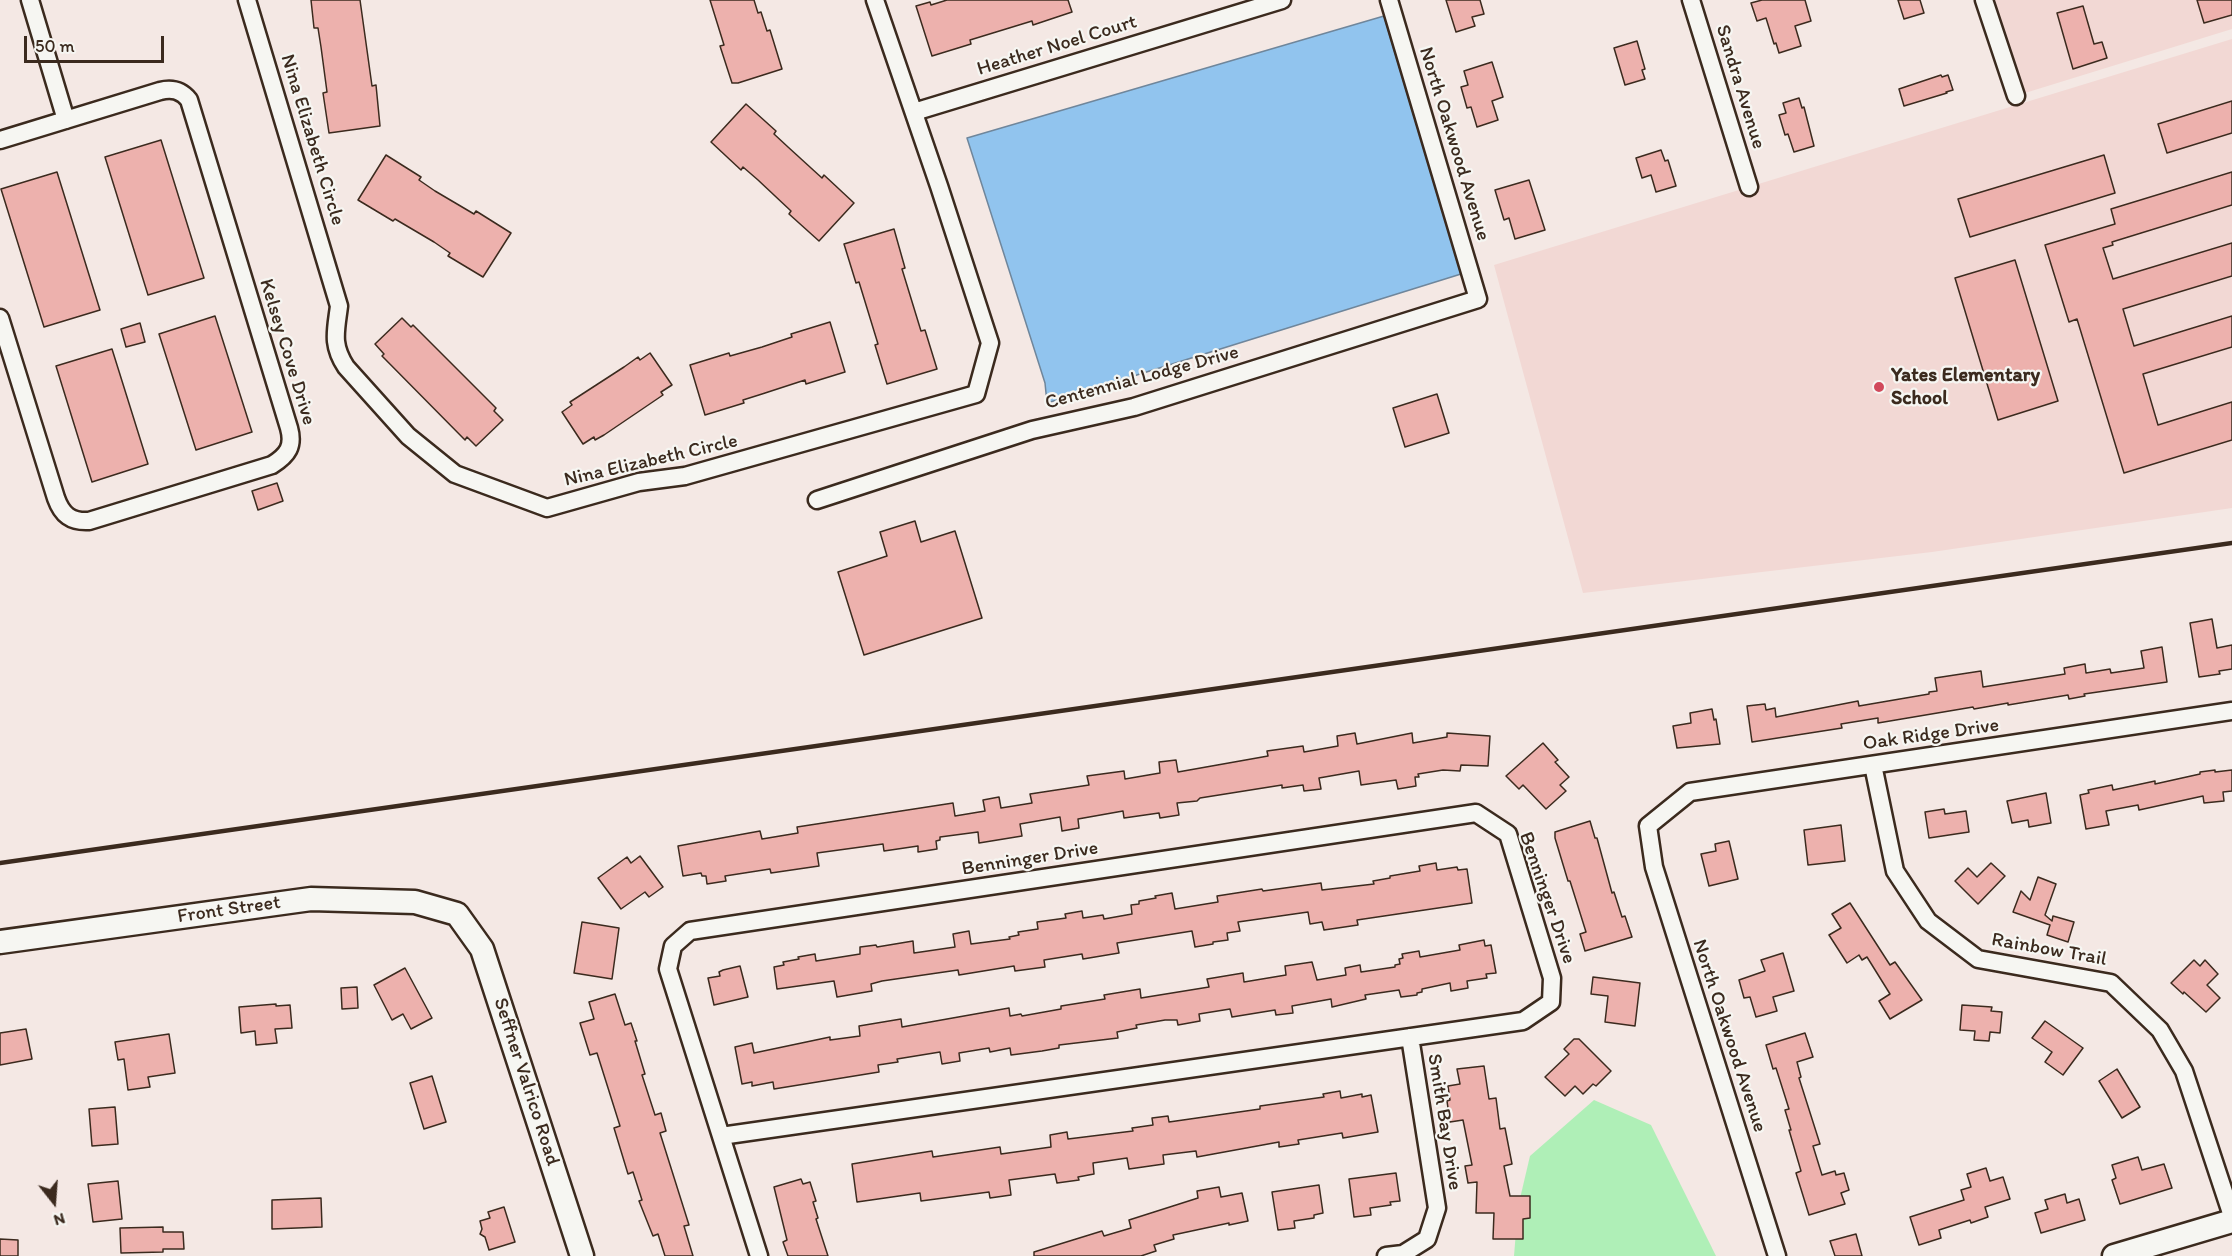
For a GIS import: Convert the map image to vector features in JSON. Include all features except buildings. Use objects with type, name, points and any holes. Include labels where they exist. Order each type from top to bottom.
[{"type":"street","points":[[30,0],[66,120]]},
{"type":"street","name":"Nina Elizabeth Circle","points":[[247,0],[339,306],[335,328],[339,357],[408,436],[455,474],[547,507],[639,482],[685,476],[976,393],[990,343],[875,0]]},
{"type":"street","name":"Heather Noel Court","points":[[914,112],[1282,0]]},
{"type":"street","name":"North Oakwood Avenue","points":[[1389,0],[1478,299]]},
{"type":"street","name":"Sandra Avenue","points":[[1691,0],[1749,187]]},
{"type":"street","points":[[1984,0],[2016,96]]},
{"type":"street","name":"Kelsey Cove Drive","points":[[0,140],[166,90],[180,92],[189,100],[290,428],[292,439],[290,448],[284,457],[272,465],[89,521],[73,520],[65,515],[56,498],[0,318]]},
{"type":"street","name":"Centennial Lodge Drive","points":[[817,500],[1032,430],[1134,407],[1478,299]]},
{"type":"street","name":"Oak Ridge Drive","points":[[1648,826],[1690,792],[2232,711]]},
{"type":"street","name":"Rainbow Trail","points":[[1873,765],[1895,871],[1928,921],[1978,959],[2111,983],[2160,1030],[2184,1071],[2232,1215]]},
{"type":"street","name":"Benninger Drive","points":[[1476,813],[1508,834],[1552,978],[1551,1002],[1523,1021],[721,1136],[668,969],[673,946],[690,931],[1476,813]]},
{"type":"street","name":"North Oakwood Avenue","points":[[1648,826],[1654,867],[1777,1256]]},
{"type":"street","name":"Front Street","points":[[0,942],[311,899],[415,902],[457,914]]},
{"type":"street","name":"Seffner Valrico Road","points":[[457,914],[483,949],[582,1256]]},
{"type":"street","name":"Smith Bay Drive","points":[[1386,1256],[1402,1254],[1427,1239],[1437,1208],[1410,1037]]},
{"type":"street","points":[[721,1136],[759,1256]]},
{"type":"street","points":[[2114,1256],[2232,1221]]},
{"type":"shaded area","points":[[1994,0],[2232,0],[2232,29],[2025,93]]},
{"type":"shaded area","name":"Yates Elementary School","points":[[2232,39],[2232,508],[1932,552],[1583,593],[1494,265]]},
{"type":"green space","points":[[1594,1100],[1651,1125],[1716,1256],[1514,1256],[1518,1207],[1530,1156]]},
{"type":"water","points":[[1384,16],[1461,274],[1047,403],[1045,383],[967,138]]},
{"type":"railway","points":[[0,863],[2232,543]]},
{"type":"place","name":"Yates Elementary School","points":[[1879,387]]}]
